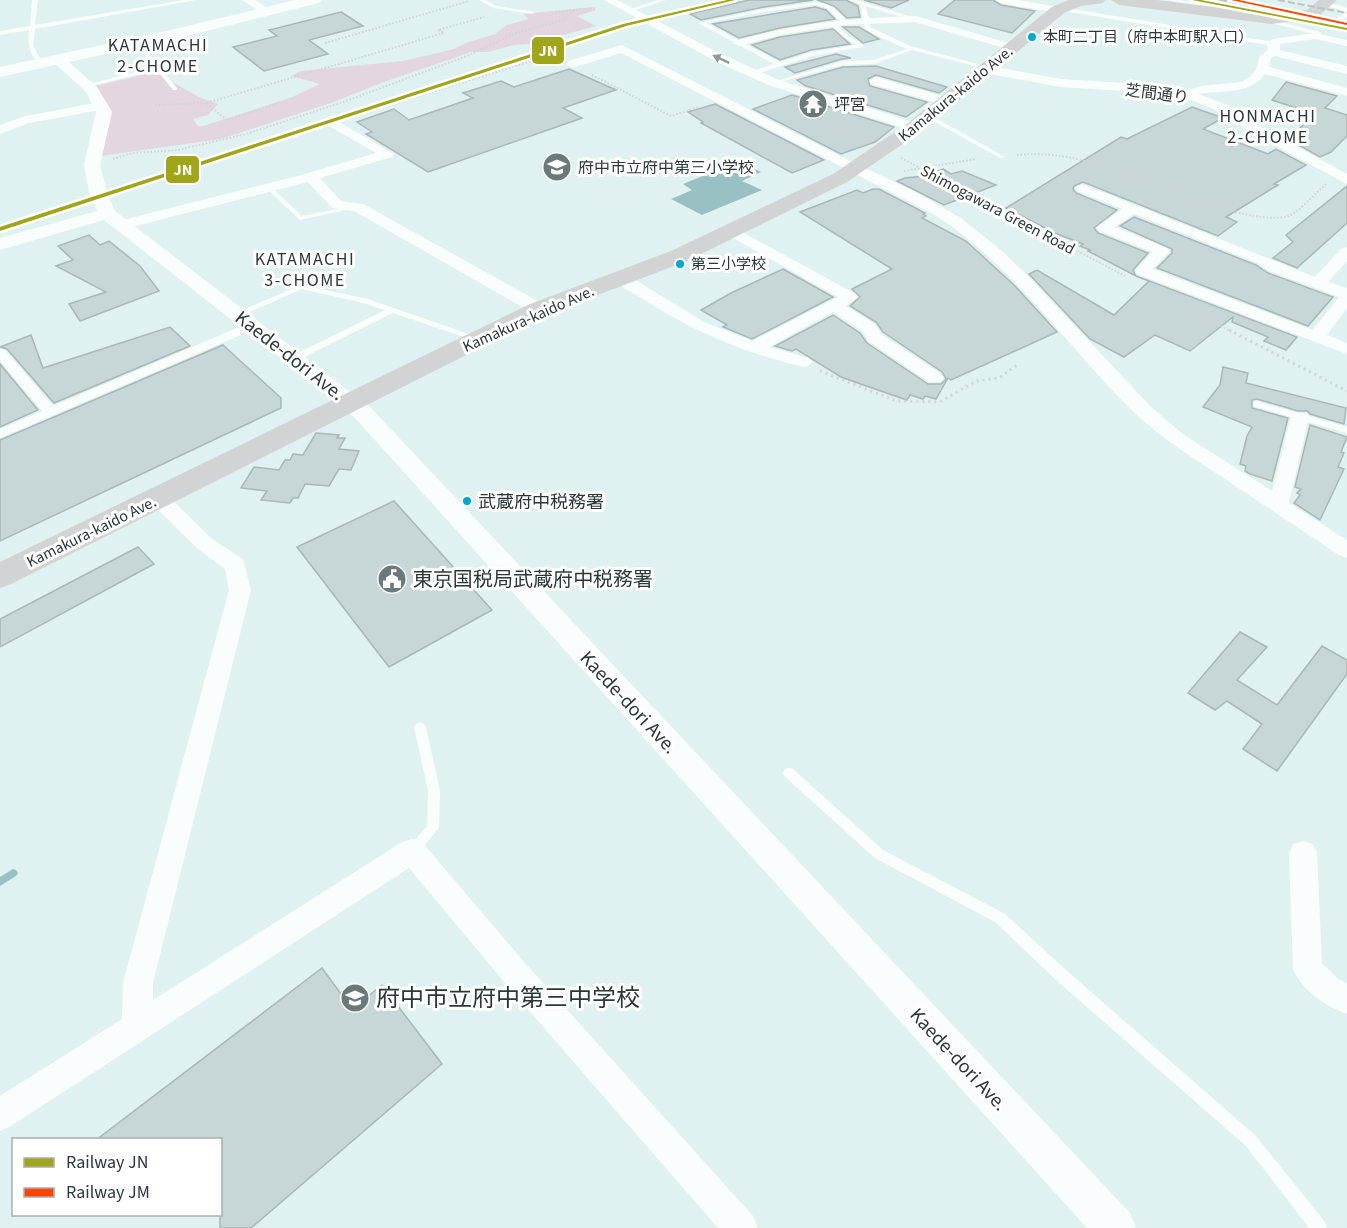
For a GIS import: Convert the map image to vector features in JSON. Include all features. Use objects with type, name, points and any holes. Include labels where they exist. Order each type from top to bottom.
[{"type":"main road","points":[[0,72],[314,0]]},
{"type":"main road","name":"Kamakura-kaido Ave.","points":[[0,576],[539,309],[659,265],[856,169],[921,122],[1059,9],[1097,0]]},
{"type":"main road","points":[[1119,0],[1173,4],[1258,19],[1285,19],[1310,15],[1326,3]]},
{"type":"street","points":[[247,0],[268,12]]},
{"type":"street","points":[[1001,0],[1059,9]]},
{"type":"street","points":[[605,4],[629,12],[775,83],[921,122]]},
{"type":"street","points":[[739,43],[779,32],[839,23],[916,19],[1011,47]]},
{"type":"street","points":[[1187,95],[1199,91],[1229,89],[1253,82],[1264,70],[1266,56],[1274,48],[1315,36],[1347,43]]},
{"type":"street","points":[[1274,48],[1347,70]]},
{"type":"street","points":[[572,64],[622,49],[891,185],[970,231],[1060,320],[1122,389],[1172,435],[1347,550]]},
{"type":"street","points":[[57,59],[88,86],[101,106],[104,117],[92,165],[98,192],[114,219]]},
{"type":"street","name":"芝間通り","points":[[985,68],[1061,83],[1155,89],[1187,95],[1230,111],[1256,130],[1341,178]]},
{"type":"street","points":[[1264,70],[1347,93]]},
{"type":"street","points":[[875,81],[945,101]]},
{"type":"street","points":[[0,130],[26,120],[101,106]]},
{"type":"street","points":[[0,244],[71,222],[114,219],[269,188],[387,154],[334,123]]},
{"type":"street","points":[[311,177],[337,205],[358,207],[539,309]]},
{"type":"street","points":[[1082,188],[1347,296],[1317,337]]},
{"type":"street","points":[[1133,208],[1104,228],[1162,252],[1143,271],[1347,349]]},
{"type":"street","name":"Kaede-dori Ave.","points":[[114,219],[237,323],[294,358],[351,403],[1115,1228]]},
{"type":"street","points":[[731,231],[850,297],[753,348]]},
{"type":"street","points":[[1317,284],[1347,252]]},
{"type":"street","points":[[621,278],[711,332],[753,348],[803,362]]},
{"type":"street","points":[[835,306],[869,328],[874,337],[935,378]]},
{"type":"street","points":[[0,434],[237,323]]},
{"type":"street","points":[[0,353],[51,412]]},
{"type":"street","points":[[1278,506],[1300,417]]},
{"type":"street","points":[[137,1028],[138,983],[240,590],[235,565],[205,544],[158,498]]},
{"type":"street","points":[[0,1115],[412,851],[515,974],[741,1228]]},
{"type":"street","points":[[1303,854],[1308,969],[1328,989],[1347,999]]},
{"type":"lane","points":[[35,0],[30,46],[38,60]]},
{"type":"lane","points":[[149,0],[154,7]]},
{"type":"lane","points":[[0,33],[193,0]]},
{"type":"lane","points":[[482,0],[495,7],[532,12]]},
{"type":"lane","points":[[629,12],[663,0]]},
{"type":"lane","points":[[851,0],[916,19]]},
{"type":"lane","points":[[752,73],[812,54],[861,46],[845,36],[834,10],[816,2],[746,12],[701,23],[778,64]]},
{"type":"lane","points":[[1310,15],[1336,22],[1341,21],[1347,12],[1326,3]]},
{"type":"lane","points":[[862,4],[867,28],[877,35],[985,68]]},
{"type":"lane","points":[[1173,4],[1224,9],[1318,33],[1315,36]]},
{"type":"lane","points":[[1059,9],[1274,48]]},
{"type":"lane","points":[[137,42],[175,89]]},
{"type":"lane","points":[[775,83],[843,63],[873,62],[914,48]]},
{"type":"lane","points":[[88,86],[158,68]]},
{"type":"lane","points":[[921,122],[1002,156]]},
{"type":"lane","points":[[269,188],[300,218],[358,207]]},
{"type":"lane","points":[[237,323],[301,287],[365,301],[479,339]]},
{"type":"lane","points":[[294,358],[392,310]]},
{"type":"lane","points":[[1256,404],[1347,430]]},
{"type":"lane","points":[[412,851],[433,828],[434,791],[420,727]]},
{"type":"lane","points":[[789,772],[879,854],[1000,918],[1060,975],[1251,1141],[1319,1228]]},
{"type":"path","points":[[325,43],[473,0]]},
{"type":"path","points":[[552,13],[605,4]]},
{"type":"path","points":[[92,165],[132,153],[178,150],[256,131],[467,56],[516,33],[563,20],[575,10]]},
{"type":"path","points":[[155,105],[206,103],[444,33],[438,30],[484,16]]},
{"type":"path","points":[[334,123],[554,54],[671,116],[722,100]]},
{"type":"path","points":[[206,103],[227,120],[277,104]]},
{"type":"path","name":"Shimogawara Green Road","points":[[816,114],[1131,279]]},
{"type":"path","points":[[902,172],[1002,156],[1055,155],[1086,160],[1202,201],[1265,218],[1283,219],[1341,178]]},
{"type":"path","points":[[1184,306],[1347,390]]},
{"type":"shaded area","points":[[592,7],[596,10],[577,16],[596,26],[530,44],[514,45],[488,52],[471,52],[331,103],[221,139],[100,156],[95,86],[154,72],[199,97],[218,104],[208,115],[193,119],[198,126],[203,126],[290,98],[320,84],[291,76],[301,71],[403,61],[454,49],[495,34],[507,25],[529,19],[523,14]]},
{"type":"water","points":[[739,161],[761,172],[742,181],[762,190],[702,215],[671,199],[692,190],[683,184]]},
{"type":"building","points":[[749,0],[813,0],[701,20],[690,14]]},
{"type":"building","points":[[817,0],[846,0],[858,6],[860,17],[847,18],[834,6]]},
{"type":"building","points":[[864,0],[909,0],[891,8]]},
{"type":"building","points":[[955,0],[993,0],[1001,5],[1035,11],[1012,33],[938,14]]},
{"type":"building","points":[[815,7],[826,10],[835,19],[780,28],[739,38],[713,24]]},
{"type":"building","points":[[341,12],[363,26],[309,40],[328,54],[264,71],[233,47],[277,36],[269,30]]},
{"type":"building","points":[[843,27],[859,27],[879,39],[863,43]]},
{"type":"building","points":[[833,29],[850,44],[811,50],[780,60],[752,45],[780,37]]},
{"type":"building","points":[[836,54],[851,58],[795,73],[785,67]]},
{"type":"building","points":[[876,66],[947,87],[939,93],[876,75],[868,79],[870,86],[927,102],[906,117],[806,86],[797,80],[843,67]]},
{"type":"building","points":[[569,69],[616,90],[563,108],[582,118],[428,172],[366,134],[372,132],[357,122],[394,109],[409,120],[473,98],[463,93],[501,81],[514,87]]},
{"type":"building","points":[[1286,82],[1337,96],[1325,108],[1347,115],[1347,136],[1331,152],[1320,157],[1288,139],[1315,114],[1272,100]]},
{"type":"building","points":[[792,95],[894,127],[875,142],[841,154],[753,109]]},
{"type":"building","points":[[715,104],[824,160],[792,173],[701,123],[703,122],[688,112]]},
{"type":"building","points":[[1192,107],[1223,118],[1203,129],[1268,154],[1276,149],[1306,165],[1226,217],[1237,222],[1218,236],[1083,182],[1074,186],[1076,193],[1117,210],[1094,228],[1098,233],[1148,253],[1133,270],[1136,276],[1080,246],[1083,244],[1057,234],[1006,208],[1121,137],[1127,139]]},
{"type":"building","points":[[943,169],[951,174],[962,171],[996,185],[944,205],[897,181],[924,176]]},
{"type":"building","points":[[1347,186],[1347,223],[1297,268],[1273,258],[1293,242],[1286,235]]},
{"type":"building","points":[[879,189],[925,213],[923,214],[926,216],[922,218],[966,241],[1015,286],[1057,332],[951,380],[948,378],[936,399],[925,396],[923,399],[910,395],[907,400],[841,377],[796,349],[792,351],[775,346],[833,315],[860,333],[867,343],[928,384],[941,384],[946,379],[942,372],[883,332],[876,322],[850,306],[860,297],[852,289],[892,269],[800,212],[857,190],[863,193]]},
{"type":"building","points":[[1134,217],[1256,265],[1268,273],[1333,297],[1308,326],[1157,268],[1172,253],[1172,249],[1120,226]]},
{"type":"building","points":[[89,235],[100,245],[109,241],[140,266],[159,291],[80,321],[69,304],[106,292],[56,266],[73,260],[58,246]]},
{"type":"building","points":[[783,269],[833,297],[752,339],[723,327],[727,325],[701,310],[731,293]]},
{"type":"building","points":[[1037,270],[1114,315],[1149,281],[1136,276],[1297,337],[1286,350],[1264,341],[1268,337],[1232,322],[1233,317],[1190,351],[1155,335],[1124,357],[1090,339],[1029,274]]},
{"type":"building","points":[[170,327],[190,346],[54,403],[7,349],[0,347],[31,335],[43,368]]},
{"type":"building","points":[[223,345],[281,398],[281,408],[0,541],[0,440]]},
{"type":"building","points":[[0,364],[38,410],[0,427]]},
{"type":"building","points":[[1223,367],[1248,373],[1246,383],[1346,408],[1344,424],[1310,414],[1307,411],[1298,411],[1257,399],[1252,400],[1252,408],[1288,418],[1272,481],[1250,474],[1245,471],[1246,466],[1240,464],[1247,436],[1252,427],[1203,407],[1220,385]]},
{"type":"building","points":[[1310,425],[1347,437],[1338,467],[1344,469],[1320,520],[1294,503],[1300,495],[1297,493],[1301,489],[1295,487]]},
{"type":"building","points":[[316,433],[339,435],[337,438],[345,438],[339,449],[359,451],[351,470],[339,469],[329,486],[305,484],[298,498],[293,498],[290,503],[261,500],[267,491],[241,488],[254,467],[279,470],[285,460],[290,460],[293,454],[303,455]]},
{"type":"building","name":"東京国税局武蔵府中税務署","points":[[394,501],[492,610],[389,667],[297,547]]},
{"type":"building","points":[[138,547],[154,564],[0,647],[0,619]]},
{"type":"building","points":[[1240,632],[1267,647],[1237,680],[1277,705],[1322,646],[1347,660],[1347,674],[1277,771],[1243,749],[1262,724],[1227,701],[1215,710],[1188,693]]},
{"type":"building","points":[[322,968],[352,1009],[382,985],[442,1064],[251,1228],[220,1228],[222,1138],[99,1138]]},
{"type":"waterway","points":[[0,882],[13,873]]},
{"type":"railway","points":[[1220,0],[1347,27]]},
{"type":"railway","points":[[1278,0],[1347,13]]},
{"type":"rail line","name":"JN","points":[[0,229],[625,25],[733,0]]},
{"type":"rail line","name":"JN","points":[[1194,0],[1347,29]]},
{"type":"rail line","name":"JM","points":[[1233,0],[1347,24]]},
{"type":"place","name":"本町二丁目（府中本町駅入口）","points":[[1032,37]]},
{"type":"place","name":"坪宮","points":[[813,104]]},
{"type":"place","name":"府中市立府中第三小学校","points":[[557,167]]},
{"type":"place","name":"第三小学校","points":[[680,264]]},
{"type":"place","name":"武蔵府中税務署","points":[[467,501]]},
{"type":"place","name":"東京国税局武蔵府中税務署","points":[[392,579]]},
{"type":"place","name":"府中市立府中第三中学校","points":[[355,998]]},
{"type":"district","name":"KATAMACHI 2-CHOME","points":[[158,55]]},
{"type":"district","name":"HONMACHI 2-CHOME","points":[[1268,126]]},
{"type":"district","name":"KATAMACHI 3-CHOME","points":[[305,269]]}]
